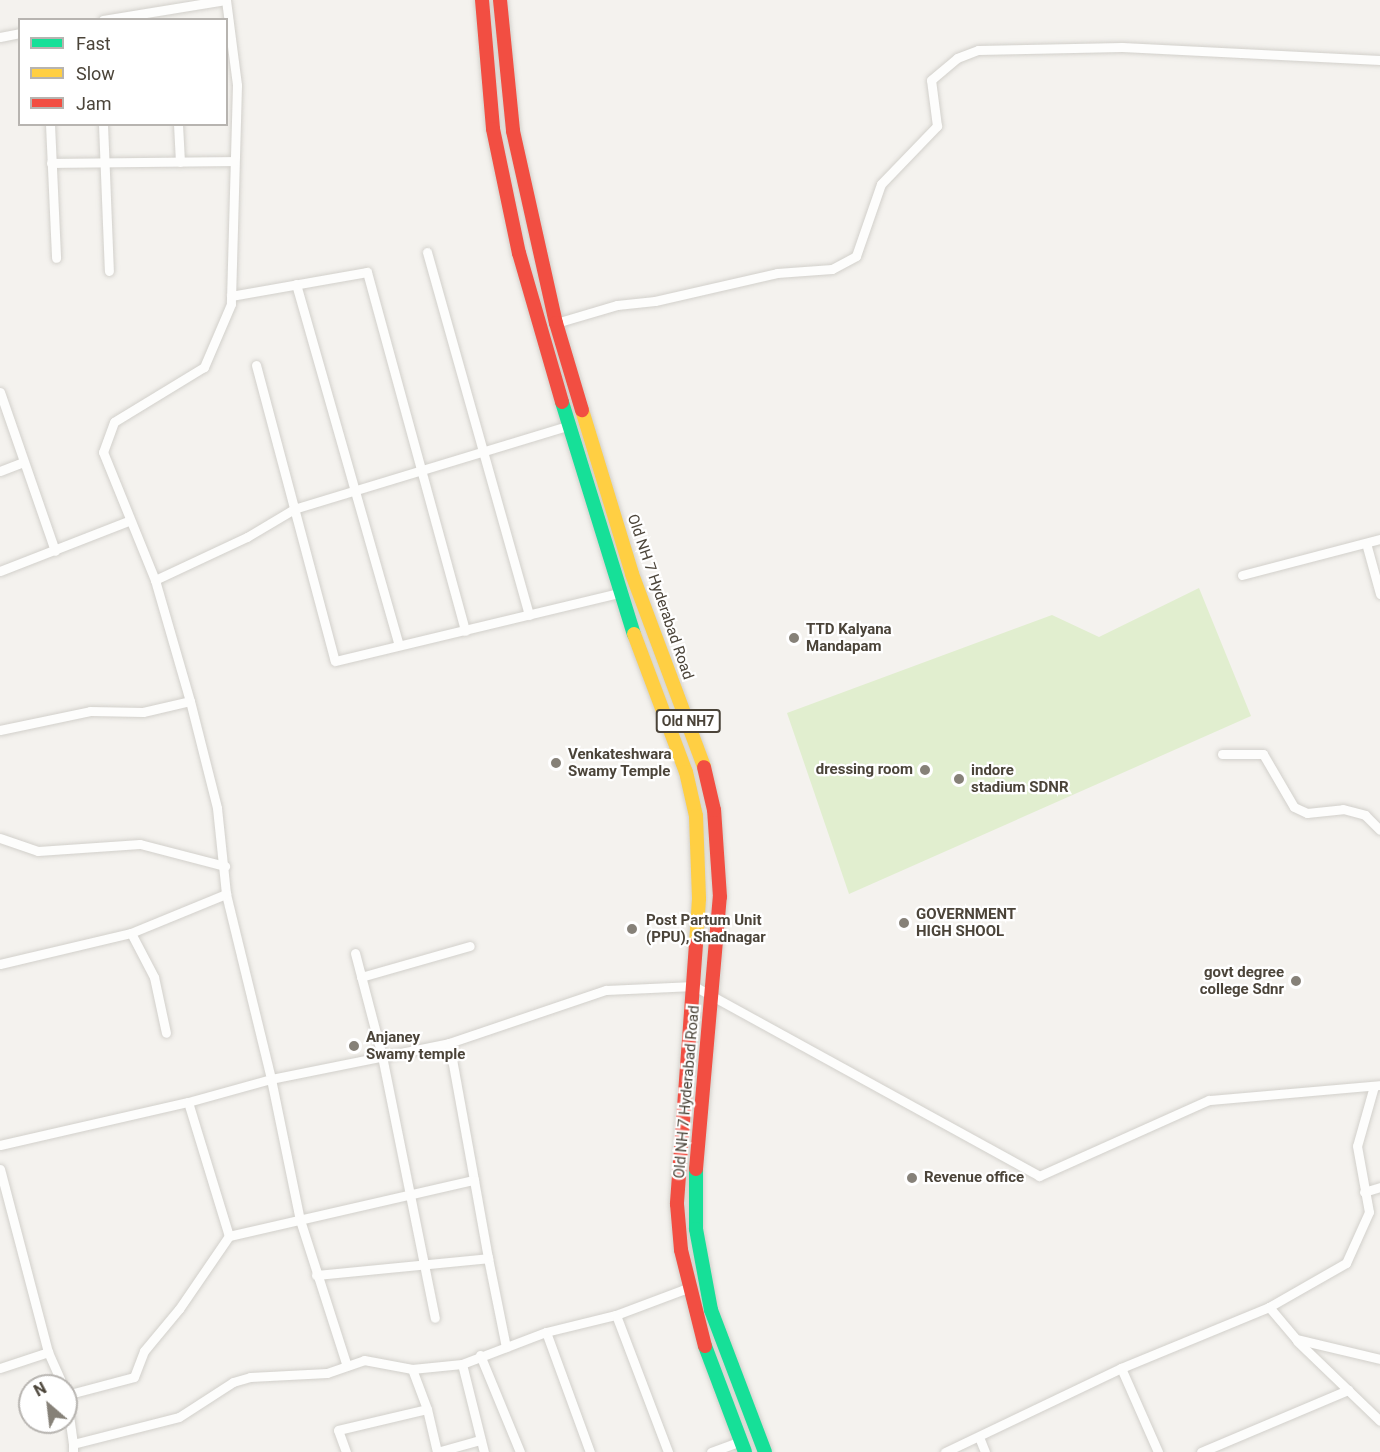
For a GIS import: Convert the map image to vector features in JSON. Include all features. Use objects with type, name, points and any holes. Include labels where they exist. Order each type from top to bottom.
[{"type":"main road","name":"Old NH 7 Hyderabad Road","points":[[482,0],[493,129],[505,191],[568,426],[618,592],[686,772],[696,816],[700,879],[677,1204],[688,1288],[708,1355],[743,1446]]},
{"type":"main road","name":"Old NH 7 Hyderabad Road","points":[[500,0],[515,141],[556,323],[646,615],[708,778],[714,810],[720,897],[695,1178],[696,1229],[711,1310],[765,1452]]},
{"type":"street","points":[[116,18],[226,0],[237,84],[231,296],[204,367],[114,422],[103,452],[129,521],[155,580],[190,700],[217,808],[225,867],[226,894],[271,1079],[300,1220],[347,1366]]},
{"type":"street","points":[[172,9],[172,18]]},
{"type":"street","points":[[0,37],[18,33]]},
{"type":"street","points":[[556,323],[617,305],[655,301],[777,273],[832,269],[856,256],[881,184],[937,126],[930,80],[951,62],[978,50],[1122,47],[1380,60]]},
{"type":"street","points":[[50,126],[56,258]]},
{"type":"street","points":[[103,126],[109,271]]},
{"type":"street","points":[[178,126],[180,162]]},
{"type":"street","points":[[51,164],[104,165],[234,161]]},
{"type":"street","points":[[427,252],[529,615]]},
{"type":"street","points":[[231,296],[367,272],[418,471],[465,631]]},
{"type":"street","points":[[296,284],[399,645]]},
{"type":"street","points":[[255,365],[335,661],[618,592]]},
{"type":"street","points":[[0,392],[54,551]]},
{"type":"street","points":[[155,580],[247,537],[294,509],[568,426]]},
{"type":"street","points":[[0,471],[23,462]]},
{"type":"street","points":[[0,571],[129,521]]},
{"type":"street","points":[[1242,575],[1380,539]]},
{"type":"street","points":[[1366,543],[1380,594]]},
{"type":"street","points":[[0,730],[90,711],[143,712],[190,700]]},
{"type":"street","points":[[1222,754],[1263,754],[1294,807],[1307,813],[1343,809],[1365,815],[1380,830]]},
{"type":"street","points":[[0,838],[38,851],[140,844],[225,867]]},
{"type":"street","points":[[0,964],[131,933],[226,894]]},
{"type":"street","points":[[131,933],[154,977],[166,1033]]},
{"type":"street","points":[[361,977],[470,946]]},
{"type":"street","points":[[355,953],[382,1056],[435,1318]]},
{"type":"street","points":[[0,1145],[188,1102],[271,1079],[449,1043],[606,990],[694,986],[713,994],[1039,1176],[1209,1100],[1377,1085],[1357,1146],[1369,1212],[1346,1263],[1269,1307],[1121,1368],[945,1452]]},
{"type":"street","points":[[449,1043],[506,1347]]},
{"type":"street","points":[[188,1102],[229,1236]]},
{"type":"street","points":[[0,1169],[48,1352],[58,1374]]},
{"type":"street","points":[[78,1391],[134,1377],[144,1351],[179,1310],[229,1236],[474,1180]]},
{"type":"street","points":[[1364,1192],[1380,1187]]},
{"type":"street","points":[[316,1275],[488,1258]]},
{"type":"street","points":[[73,1448],[179,1417],[242,1380],[327,1373],[364,1360],[412,1369],[462,1364],[480,1355],[546,1332],[616,1315],[688,1288]]},
{"type":"street","points":[[1269,1307],[1296,1340],[1380,1421]]},
{"type":"street","points":[[616,1315],[668,1452]]},
{"type":"street","points":[[546,1332],[590,1452]]},
{"type":"street","points":[[1296,1340],[1380,1359]]},
{"type":"street","points":[[0,1368],[48,1352]]},
{"type":"street","points":[[480,1355],[520,1452]]},
{"type":"street","points":[[462,1364],[484,1452]]},
{"type":"street","points":[[1121,1368],[1158,1452]]},
{"type":"street","points":[[412,1369],[427,1409],[437,1452],[480,1440]]},
{"type":"street","points":[[1201,1452],[1348,1390]]},
{"type":"street","points":[[346,1452],[338,1430],[427,1409]]},
{"type":"street","points":[[979,1437],[985,1452]]},
{"type":"street","points":[[711,1452],[743,1446]]},
{"type":"green space","name":"indore stadium SDNR","points":[[1199,588],[1251,716],[849,894],[787,713],[1052,615],[1099,637]]},
{"type":"traffic: fast","points":[[562,402],[634,634]]},
{"type":"traffic: fast","points":[[696,1169],[696,1229],[711,1310],[765,1452]]},
{"type":"traffic: fast","points":[[705,1346],[745,1452]]},
{"type":"traffic: slow","points":[[582,410],[632,574],[704,767]]},
{"type":"traffic: slow","points":[[634,634],[686,772],[696,816],[699,899],[696,944]]},
{"type":"traffic: jam","points":[[482,0],[493,129],[519,253],[562,402]]},
{"type":"traffic: jam","points":[[500,0],[513,131],[556,323],[582,410]]},
{"type":"traffic: jam","points":[[696,1169],[720,897],[714,810],[704,767]]},
{"type":"traffic: jam","points":[[696,944],[677,1204],[681,1250],[705,1346]]},
{"type":"place","name":"TTD Kalyana Mandapam","points":[[794,638]]},
{"type":"place","name":"Venkateshwara Swamy Temple","points":[[556,763]]},
{"type":"place","name":"dressing room","points":[[925,770]]},
{"type":"place","name":"indore stadium SDNR","points":[[959,779]]},
{"type":"place","name":"GOVERNMENT HIGH SHOOL","points":[[904,923]]},
{"type":"place","name":"Post Partum Unit (PPU), Shadnagar","points":[[632,929]]},
{"type":"place","name":"govt degree college Sdnr","points":[[1296,981]]},
{"type":"place","name":"Anjaney Swamy temple","points":[[354,1046]]},
{"type":"place","name":"Revenue office","points":[[912,1178]]}]
